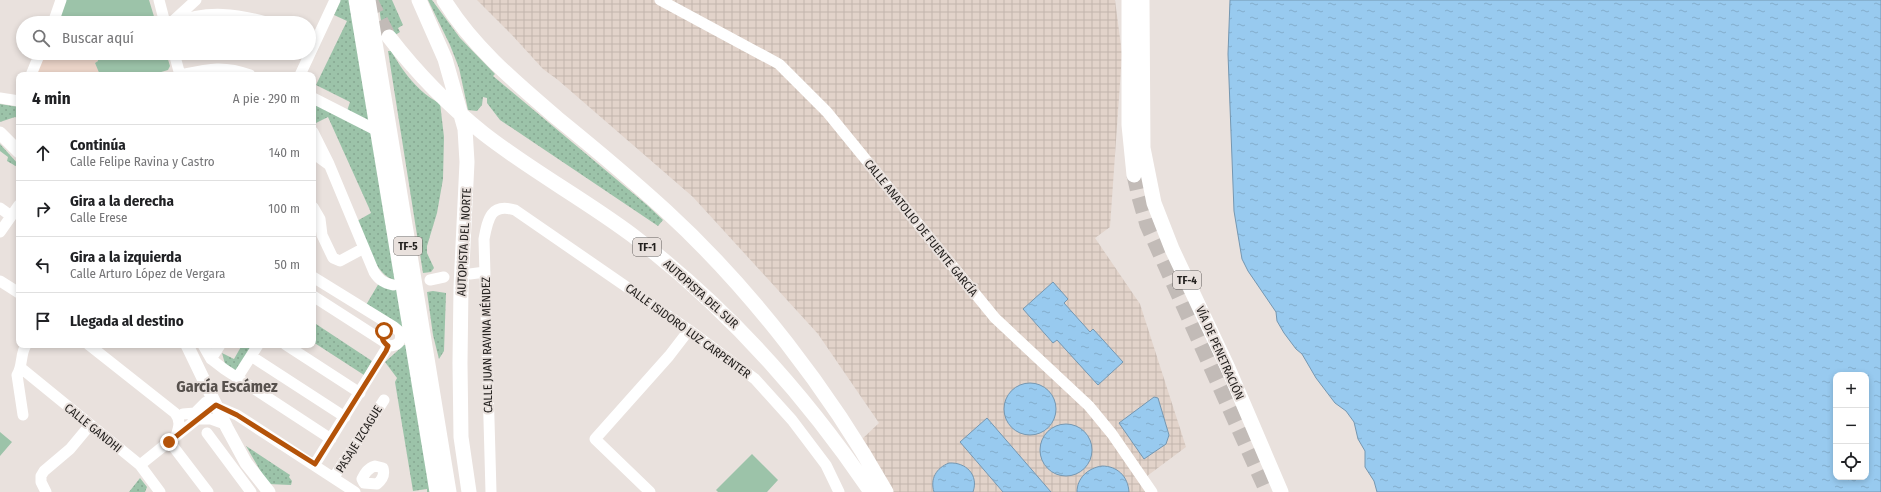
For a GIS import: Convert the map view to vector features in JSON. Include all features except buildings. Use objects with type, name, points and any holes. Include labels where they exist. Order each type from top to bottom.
[{"type":"highway","points":[[356,0],[437,492]]},
{"type":"highway","name":"TF-5","points":[[368,0],[449,492]]},
{"type":"highway","name":"AUTOPISTA DEL NORTE","points":[[420,0],[445,59],[465,129],[468,162],[461,287],[460,363],[461,437],[469,492]]},
{"type":"highway","points":[[444,0],[473,39],[511,79],[667,212],[711,256],[801,362],[840,416],[886,492]]},
{"type":"highway","name":"VÍA DE PENETRACIÓN","points":[[1129,0],[1141,92],[1143,148],[1154,202],[1166,234],[1228,368],[1281,492]]},
{"type":"highway","name":"VÍA DE PENETRACIÓN","points":[[1134,175],[1129,125],[1142,0]]},
{"type":"highway","name":"AUTOPISTA DEL SUR","points":[[389,37],[434,89],[483,133],[631,234],[666,262],[730,319],[780,372],[826,430],[871,492]]},
{"type":"main road","points":[[0,132],[16,149]]},
{"type":"main road","points":[[188,348],[225,424],[246,463],[269,492]]},
{"type":"street","points":[[55,16],[61,0]]},
{"type":"street","points":[[159,0],[163,16]]},
{"type":"street","points":[[179,16],[196,0],[205,15]]},
{"type":"street","points":[[316,34],[335,0]]},
{"type":"street","name":"CALLE ANATOLIO DE FUENTE GARCÍA","points":[[660,0],[779,64],[804,88],[827,112],[995,318],[1089,406],[1112,434],[1152,492]]},
{"type":"street","points":[[201,16],[229,14],[248,16]]},
{"type":"street","points":[[32,72],[37,60]]},
{"type":"street","points":[[176,60],[179,72]]},
{"type":"street","points":[[301,72],[305,60]]},
{"type":"street","points":[[192,72],[205,69],[226,68],[239,72]]},
{"type":"street","points":[[0,98],[16,101]]},
{"type":"street","points":[[316,100],[372,128]]},
{"type":"street","points":[[316,142],[329,164],[364,248],[379,279],[393,286]]},
{"type":"street","points":[[316,155],[329,164]]},
{"type":"street","name":"CALLE JUAN RAVINA MÉNDEZ","points":[[491,492],[484,239],[487,222],[495,211],[503,207]]},
{"type":"street","name":"CALLE ISIDORO LUZ CARPENTER","points":[[503,207],[515,210],[689,330],[755,379],[800,431],[826,465],[840,492]]},
{"type":"street","points":[[0,208],[11,216]]},
{"type":"street","points":[[0,232],[16,209]]},
{"type":"street","points":[[316,212],[320,219],[322,235],[333,258],[340,261],[364,248]]},
{"type":"street","points":[[470,274],[485,272]]},
{"type":"street","points":[[430,280],[444,277]]},
{"type":"street","points":[[316,279],[394,327],[400,332],[401,338],[399,344],[394,346],[385,344],[316,298]]},
{"type":"street","points":[[0,281],[16,291]]},
{"type":"street","points":[[385,344],[382,337],[384,331],[388,327],[394,327]]},
{"type":"street","points":[[650,492],[596,439],[669,356],[689,330]]},
{"type":"street","points":[[315,464],[360,393],[385,344]]},
{"type":"street","points":[[23,415],[17,376],[21,368],[24,348]]},
{"type":"street","points":[[93,348],[179,414],[195,413],[206,402],[216,405],[237,415],[315,464],[355,492]]},
{"type":"street","points":[[205,348],[211,359],[237,378],[331,439]]},
{"type":"street","points":[[211,359],[218,348]]},
{"type":"street","points":[[237,378],[256,348]]},
{"type":"street","points":[[291,348],[360,393]]},
{"type":"street","points":[[251,356],[345,417]]},
{"type":"street","name":"CALLE GANDHI","points":[[21,368],[90,426],[140,465],[160,492]]},
{"type":"street","points":[[179,414],[190,412],[196,407],[202,396],[205,382]]},
{"type":"street","name":"PASAJE IZCAGUE","points":[[334,478],[384,400]]},
{"type":"street","points":[[140,465],[196,419],[216,405]]},
{"type":"street","points":[[172,439],[179,426],[179,414]]},
{"type":"street","points":[[196,419],[211,420],[225,424]]},
{"type":"street","points":[[52,492],[46,492],[41,482],[41,476],[44,470],[70,449],[90,426]]},
{"type":"street","points":[[207,434],[250,492]]},
{"type":"street","points":[[172,439],[208,492]]},
{"type":"shaded area","points":[[477,0],[1115,0],[1122,54],[1110,227],[1095,238],[1140,304],[1186,447],[1139,482],[1146,492],[891,492],[861,440],[879,423],[818,334],[693,197],[558,80],[543,69]]},
{"type":"shaded area","points":[[42,60],[98,60],[95,63],[99,72],[37,72]]},
{"type":"green space","points":[[66,0],[149,0],[154,16],[60,16]]},
{"type":"green space","points":[[340,0],[350,0],[396,280],[389,278],[382,273],[367,246],[357,221],[371,213],[328,117],[316,123],[316,97],[347,111],[350,102],[316,85],[347,21],[334,15]]},
{"type":"green space","points":[[378,0],[392,0],[403,25],[398,28],[400,32],[384,42]]},
{"type":"green space","points":[[428,0],[432,0],[460,38],[495,74],[493,76],[647,205],[663,220],[658,226],[500,120],[487,103],[487,98],[483,97],[482,105],[477,111],[468,110],[459,68],[450,45]]},
{"type":"green space","points":[[388,51],[391,51],[400,66],[418,88],[432,99],[440,103],[444,137],[443,179],[437,213],[427,246],[427,253],[434,268],[431,272],[423,273]]},
{"type":"green space","points":[[168,60],[170,66],[168,70],[161,72],[99,72],[95,63],[98,61]]},
{"type":"green space","points":[[0,104],[16,107],[16,118],[0,122]]},
{"type":"green space","points":[[0,144],[16,162],[16,166],[7,161],[8,157],[0,151]]},
{"type":"green space","points":[[379,283],[397,289],[404,329],[366,305]]},
{"type":"green space","points":[[433,291],[446,293],[444,351],[439,359],[433,335],[427,292]]},
{"type":"green space","points":[[316,324],[372,361],[364,375],[316,344]]},
{"type":"green space","points":[[404,345],[408,345],[430,492],[427,492],[427,489],[413,491],[395,382],[397,378],[385,362]]},
{"type":"green space","points":[[240,348],[252,348],[237,373],[225,364],[222,353],[234,359]]},
{"type":"green space","points":[[0,432],[12,442],[0,456]]},
{"type":"green space","points":[[246,446],[290,475],[289,477],[292,481],[291,485],[268,484]]},
{"type":"green space","points":[[752,454],[778,480],[767,492],[718,492],[716,490]]},
{"type":"green space","points":[[140,478],[147,487],[145,492],[129,492]]},
{"type":"water","points":[[1230,0],[1881,0],[1881,492],[1377,492],[1374,481],[1365,467],[1365,451],[1358,439],[1354,422],[1346,411],[1335,403],[1316,378],[1302,354],[1296,349],[1284,333],[1277,321],[1276,312],[1248,271],[1242,259],[1234,211],[1228,54]]},
{"type":"water","points":[[1053,282],[1068,299],[1064,303],[1090,332],[1093,329],[1123,362],[1098,385],[1057,340],[1053,343],[1023,309]]},
{"type":"water","points":[[1025,383],[1035,383],[1044,387],[1052,395],[1056,404],[1056,414],[1052,423],[1044,431],[1035,435],[1025,435],[1016,431],[1008,423],[1004,414],[1004,404],[1008,395],[1016,387]]},
{"type":"water","points":[[1154,397],[1158,398],[1169,435],[1166,444],[1144,459],[1119,423]]},
{"type":"water","points":[[987,418],[1051,492],[1003,492],[960,442]]},
{"type":"water","points":[[1061,424],[1071,424],[1080,428],[1088,436],[1092,445],[1092,455],[1088,464],[1080,472],[1071,476],[1061,476],[1052,472],[1044,464],[1040,455],[1040,445],[1044,436],[1052,428]]},
{"type":"water","points":[[949,463],[961,465],[970,471],[974,480],[973,492],[934,492],[933,483],[935,474],[944,465]]},
{"type":"water","points":[[1107,466],[1121,473],[1126,481],[1129,492],[1077,492],[1079,482],[1084,474],[1092,469]]},
{"type":"tunnel","points":[[370,0],[389,37]]},
{"type":"tunnel","points":[[1134,175],[1147,225],[1267,492]]},
{"type":"district","name":"García Escámez","points":[[227,386]]},
{"type":"route","points":[[169,442],[192,422],[216,405],[237,415],[315,464],[386,351],[388,346],[383,341],[382,337],[384,331]]}]
